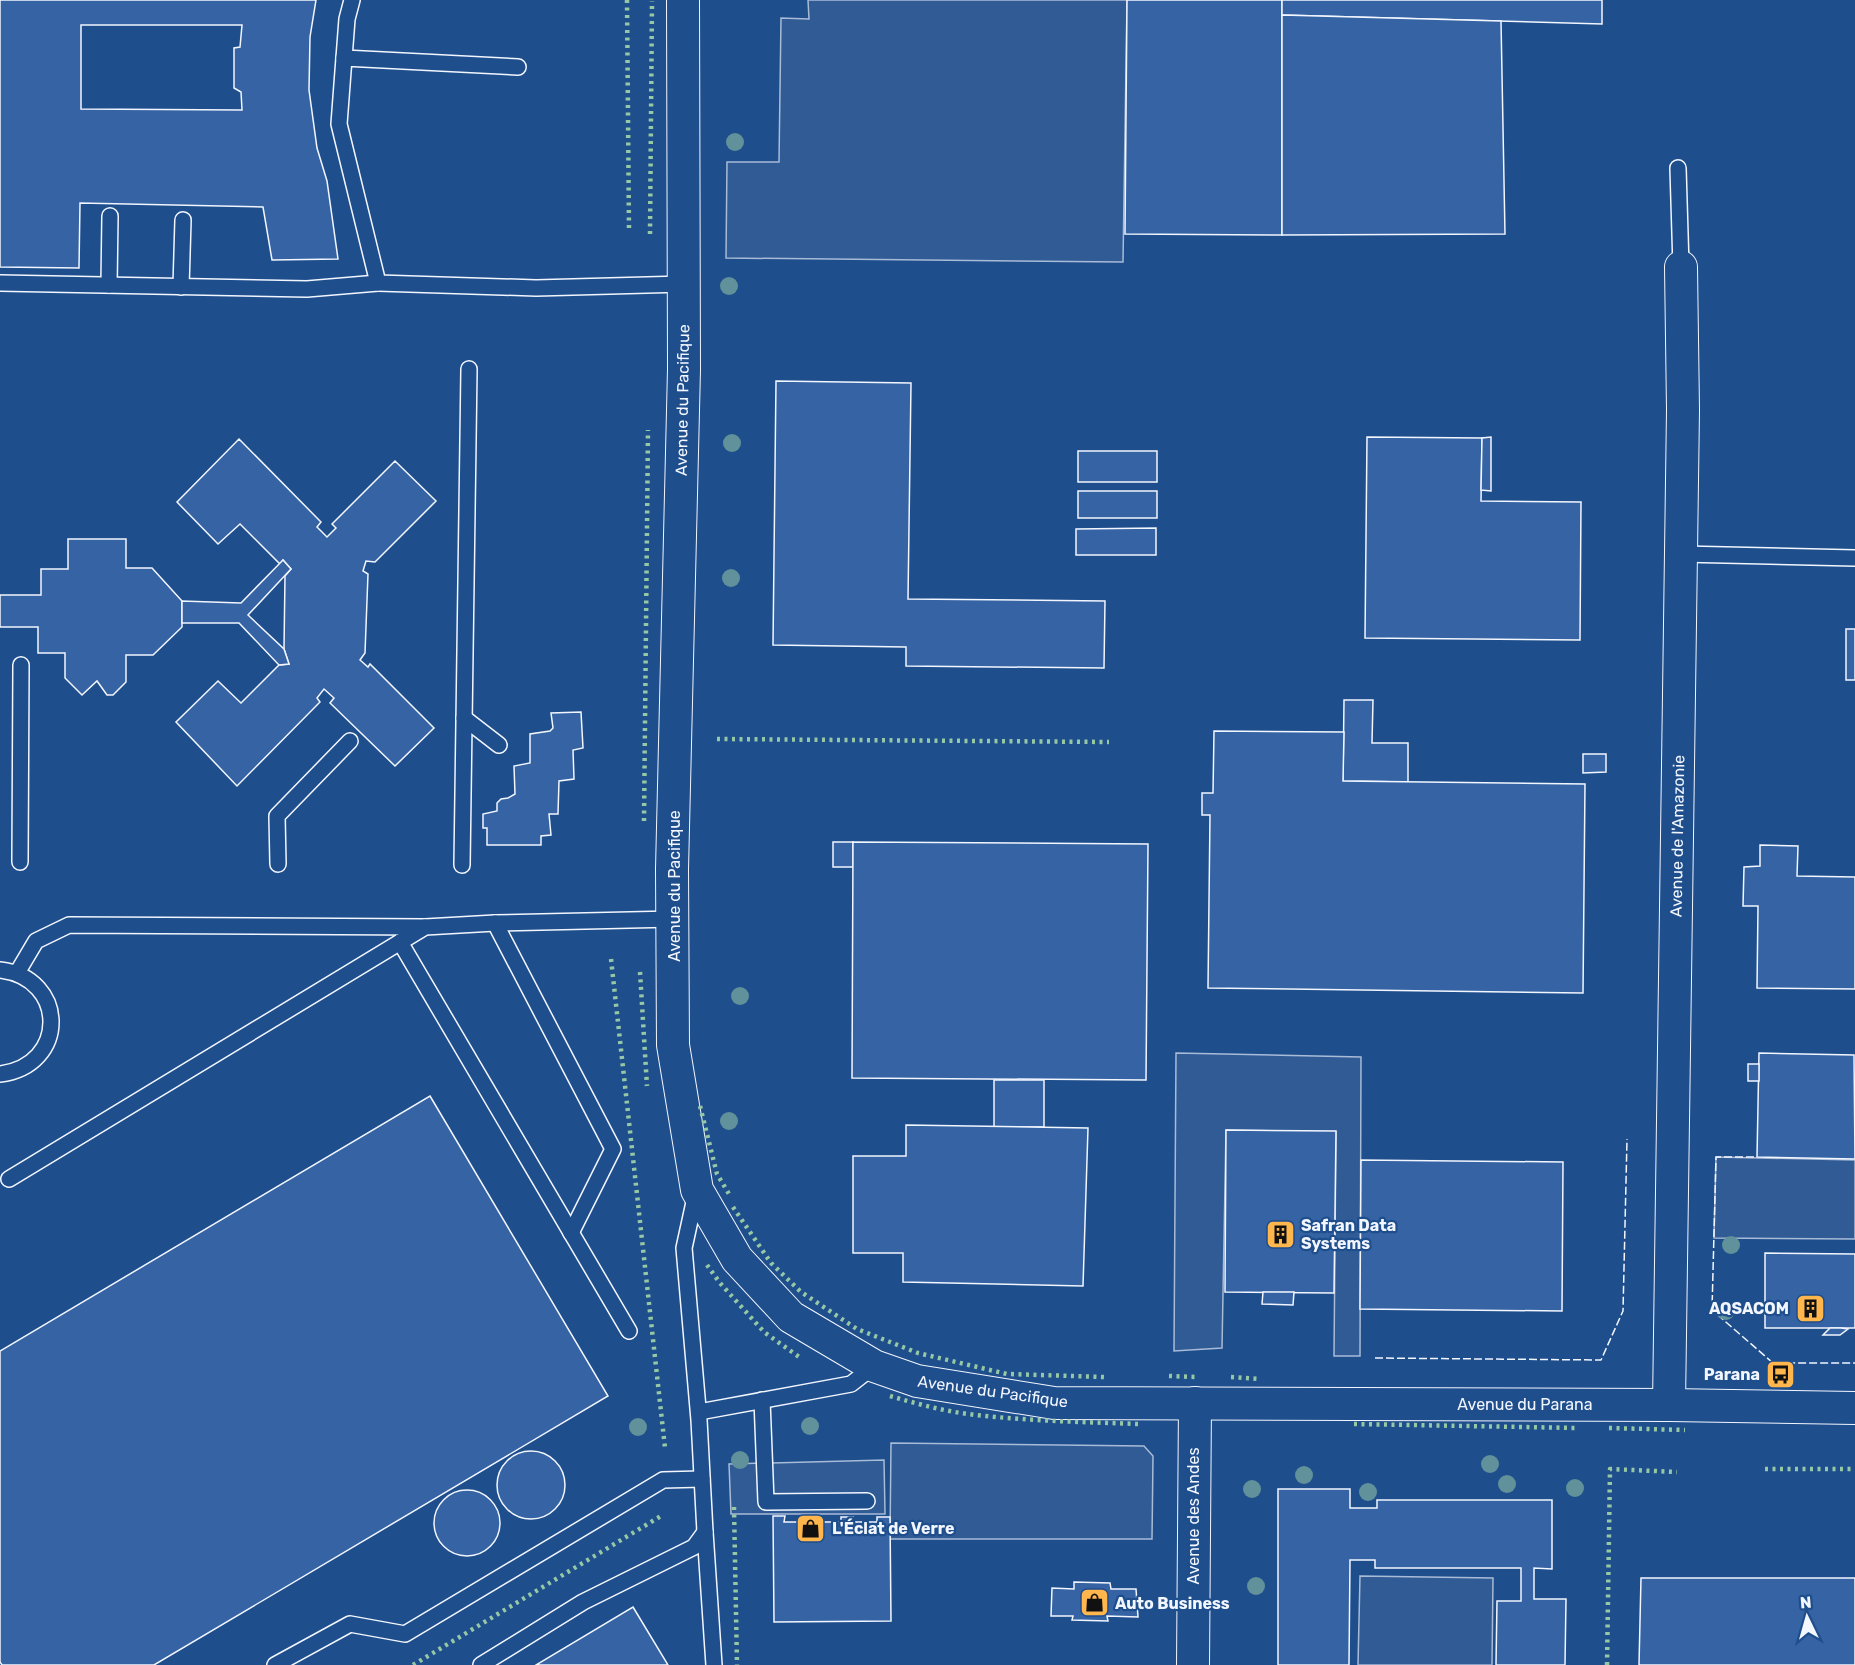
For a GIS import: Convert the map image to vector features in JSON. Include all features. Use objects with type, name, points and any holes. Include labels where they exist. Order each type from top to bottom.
[{"type":"street","name":"Avenue du Pacifique","points":[[683,0],[684,369],[672,869],[673,1045],[697,1190],[737,1259],[791,1317],[874,1366],[917,1381],[1054,1403],[1195,1402]]},
{"type":"street","name":"Avenue de l'Amazonie","points":[[1669,1405],[1681,554],[1682,267]]},
{"type":"street","name":"Avenue du Parana","points":[[1195,1402],[1855,1408]]},
{"type":"street","name":"Avenue des Andes","points":[[1193,1665],[1195,1402]]},
{"type":"lane","points":[[352,0],[347,19],[339,124],[378,283]]},
{"type":"lane","points":[[344,58],[518,67]]},
{"type":"lane","points":[[1678,168],[1682,267]]},
{"type":"lane","points":[[109,285],[110,216]]},
{"type":"lane","points":[[182,287],[183,220]]},
{"type":"lane","points":[[0,283],[307,289],[378,283],[536,288],[684,284]]},
{"type":"lane","points":[[462,865],[469,369]]},
{"type":"lane","points":[[1681,554],[1855,558]]},
{"type":"lane","points":[[20,862],[21,665]]},
{"type":"lane","points":[[464,718],[498,745]]},
{"type":"lane","points":[[278,864],[277,816],[350,741]]},
{"type":"lane","points":[[17,973],[36,941],[69,926],[425,927],[674,919]]},
{"type":"lane","points":[[495,923],[613,1149],[571,1233]]},
{"type":"lane","points":[[9,1179],[425,927]]},
{"type":"lane","points":[[400,942],[629,1331]]},
{"type":"lane","points":[[0,970],[17,973],[32,981],[43,993],[50,1008],[52,1024],[48,1040],[40,1054],[28,1065],[14,1072],[0,1074]]},
{"type":"lane","points":[[697,1190],[684,1248],[699,1412],[714,1665]]},
{"type":"lane","points":[[699,1412],[851,1384],[874,1366]]},
{"type":"lane","points":[[762,1400],[766,1502],[867,1501]]},
{"type":"lane","points":[[275,1665],[350,1624],[405,1634],[663,1480],[702,1479]]},
{"type":"lane","points":[[481,1665],[583,1602],[694,1547],[705,1532]]},
{"type":"shaded area","points":[[808,0],[1127,0],[1123,262],[726,258],[727,162],[779,162],[781,18],[809,19]]},
{"type":"shaded area","points":[[1176,1053],[1361,1057],[1360,1356],[1334,1356],[1336,1132],[1226,1130],[1222,1348],[1174,1351]]},
{"type":"shaded area","points":[[1716,1157],[1855,1160],[1855,1239],[1714,1238]]},
{"type":"shaded area","points":[[891,1443],[1144,1446],[1153,1456],[1152,1539],[890,1539]]},
{"type":"shaded area","points":[[884,1460],[885,1514],[731,1514],[729,1464]]},
{"type":"shaded area","points":[[1360,1576],[1493,1578],[1492,1665],[1358,1665]]},
{"type":"building","points":[[0,0],[316,0],[310,37],[309,90],[317,148],[327,181],[338,259],[272,260],[263,207],[80,203],[79,268],[0,267]],"holes":[[[81,25],[242,25],[240,47],[234,48],[234,88],[241,92],[242,110],[81,109]]]},
{"type":"building","points":[[1127,0],[1282,0],[1282,235],[1125,234]]},
{"type":"building","points":[[1282,0],[1602,0],[1602,24],[1282,15]]},
{"type":"building","points":[[1282,15],[1501,21],[1505,234],[1282,235]]},
{"type":"building","points":[[776,381],[911,383],[908,599],[1105,601],[1104,668],[906,666],[906,647],[773,645]]},
{"type":"building","points":[[1367,437],[1482,438],[1481,501],[1581,502],[1580,640],[1365,638]]},
{"type":"building","points":[[1491,437],[1491,491],[1481,490],[1482,438]]},
{"type":"building","points":[[239,439],[321,522],[317,527],[327,537],[336,528],[332,524],[395,461],[436,501],[375,562],[366,561],[363,571],[368,574],[365,653],[360,660],[368,667],[370,664],[434,728],[395,766],[330,703],[334,698],[324,689],[317,698],[320,702],[237,786],[176,722],[218,681],[241,703],[279,665],[289,664],[284,649],[285,576],[291,569],[283,560],[280,564],[240,524],[218,544],[177,502]]},
{"type":"building","points":[[1078,451],[1157,451],[1157,482],[1078,482]]},
{"type":"building","points":[[1078,491],[1157,491],[1157,518],[1078,518]]},
{"type":"building","points":[[1156,528],[1156,555],[1076,555],[1076,529]]},
{"type":"building","points":[[68,539],[126,539],[126,568],[152,568],[182,601],[182,627],[153,655],[126,655],[126,682],[113,695],[107,695],[97,681],[82,695],[65,678],[65,653],[38,653],[38,627],[0,627],[0,595],[41,595],[41,569],[68,569]]},
{"type":"building","points":[[283,560],[291,569],[248,615],[284,649],[289,664],[279,665],[239,623],[182,623],[182,601],[241,603]]},
{"type":"building","points":[[1846,629],[1855,629],[1855,680],[1846,680]]},
{"type":"building","points":[[1344,700],[1373,700],[1372,743],[1408,743],[1408,782],[1343,781]]},
{"type":"building","points":[[581,712],[583,748],[573,750],[574,779],[559,781],[558,814],[549,814],[551,835],[541,836],[541,845],[487,845],[487,828],[483,828],[483,814],[497,811],[497,803],[501,799],[515,794],[514,766],[530,763],[530,734],[550,731],[553,728],[551,713]]},
{"type":"building","points":[[1214,731],[1344,732],[1343,781],[1585,784],[1583,993],[1208,988],[1210,815],[1202,815],[1202,793],[1213,793]]},
{"type":"building","points":[[1583,754],[1606,754],[1606,772],[1583,773]]},
{"type":"building","points":[[833,842],[853,842],[853,867],[833,867]]},
{"type":"building","points":[[853,842],[1148,844],[1146,1080],[852,1078]]},
{"type":"building","points":[[1760,845],[1798,846],[1797,876],[1855,877],[1855,989],[1757,988],[1758,906],[1743,906],[1744,867],[1760,866]]},
{"type":"building","points":[[1759,1053],[1854,1055],[1855,1159],[1757,1157]]},
{"type":"building","points":[[1748,1064],[1759,1064],[1759,1081],[1748,1081]]},
{"type":"building","points":[[994,1080],[1044,1080],[1044,1127],[994,1127]]},
{"type":"building","points":[[430,1096],[608,1396],[154,1665],[2,1665],[0,1662],[0,1351]]},
{"type":"building","points":[[906,1125],[1088,1128],[1083,1286],[903,1282],[903,1253],[853,1253],[853,1156],[906,1156]]},
{"type":"building","name":"Safran Data Systems","points":[[1226,1130],[1336,1131],[1334,1293],[1225,1292]]},
{"type":"building","points":[[1361,1160],[1563,1162],[1562,1311],[1360,1309]]},
{"type":"building","name":"AQSACOM","points":[[1765,1253],[1855,1254],[1855,1328],[1765,1328]]},
{"type":"building","points":[[1263,1292],[1294,1292],[1293,1305],[1262,1304]]},
{"type":"building","points":[[1830,1328],[1848,1329],[1840,1335],[1823,1335]]},
{"type":"building","points":[[531,1451],[544,1454],[555,1461],[562,1472],[565,1485],[562,1498],[555,1509],[544,1516],[531,1519],[518,1516],[507,1509],[500,1498],[497,1485],[500,1472],[507,1461],[518,1454]]},
{"type":"building","points":[[1278,1489],[1350,1489],[1350,1508],[1377,1508],[1377,1500],[1552,1500],[1552,1569],[1534,1568],[1534,1599],[1566,1599],[1565,1665],[1496,1665],[1497,1601],[1521,1601],[1521,1568],[1375,1568],[1375,1560],[1350,1560],[1349,1665],[1278,1665]]},
{"type":"building","points":[[461,1490],[473,1490],[485,1495],[495,1505],[500,1523],[498,1536],[485,1551],[473,1556],[461,1556],[449,1551],[439,1541],[434,1529],[434,1517],[439,1505],[449,1495]]},
{"type":"building","points":[[773,1516],[785,1516],[784,1522],[808,1522],[808,1517],[820,1517],[820,1522],[841,1522],[841,1517],[853,1517],[853,1522],[877,1522],[877,1517],[890,1517],[891,1621],[774,1622]]},
{"type":"building","points":[[1641,1578],[1855,1578],[1855,1665],[1639,1665]]},
{"type":"building","name":"Auto Business","points":[[1074,1582],[1110,1583],[1111,1589],[1136,1589],[1138,1617],[1107,1616],[1108,1621],[1072,1620],[1073,1616],[1051,1616],[1052,1588],[1074,1589]]},
{"type":"building","points":[[633,1607],[668,1665],[536,1665]]},
{"type":"hedge","points":[[627,0],[629,230]]},
{"type":"hedge","points":[[650,234],[652,1]]},
{"type":"hedge","points":[[644,821],[648,430]]},
{"type":"hedge","points":[[717,739],[1109,742]]},
{"type":"hedge","points":[[611,959],[665,1448]]},
{"type":"hedge","points":[[640,972],[647,1086]]},
{"type":"hedge","points":[[700,1106],[717,1174],[729,1194]]},
{"type":"hedge","points":[[733,1207],[771,1263],[801,1292],[857,1329],[918,1353],[1007,1374],[1104,1377]]},
{"type":"hedge","points":[[707,1265],[764,1332],[802,1359]]},
{"type":"hedge","points":[[1169,1376],[1196,1377]]},
{"type":"hedge","points":[[1231,1377],[1260,1379]]},
{"type":"hedge","points":[[890,1396],[943,1410],[976,1415],[1138,1424]]},
{"type":"hedge","points":[[1354,1424],[1578,1428]]},
{"type":"hedge","points":[[1609,1428],[1685,1430]]},
{"type":"hedge","points":[[1607,1665],[1610,1469],[1677,1472]]},
{"type":"hedge","points":[[1765,1469],[1855,1469]]},
{"type":"hedge","points":[[734,1507],[737,1665]]},
{"type":"hedge","points":[[413,1665],[661,1516]]},
{"type":"fence","points":[[1375,1358],[1601,1360],[1623,1311],[1627,1139]]},
{"type":"fence","points":[[1754,1157],[1716,1157],[1712,1310],[1773,1363],[1855,1363]]},
{"type":"place","name":"Safran Data Systems","points":[[1280,1234]]},
{"type":"place","name":"AQSACOM","points":[[1810,1308]]},
{"type":"place","name":"Parana","points":[[1781,1374]]},
{"type":"place","name":"L'Éclat de Verre","points":[[811,1528]]},
{"type":"place","name":"Auto Business","points":[[1094,1603]]}]
